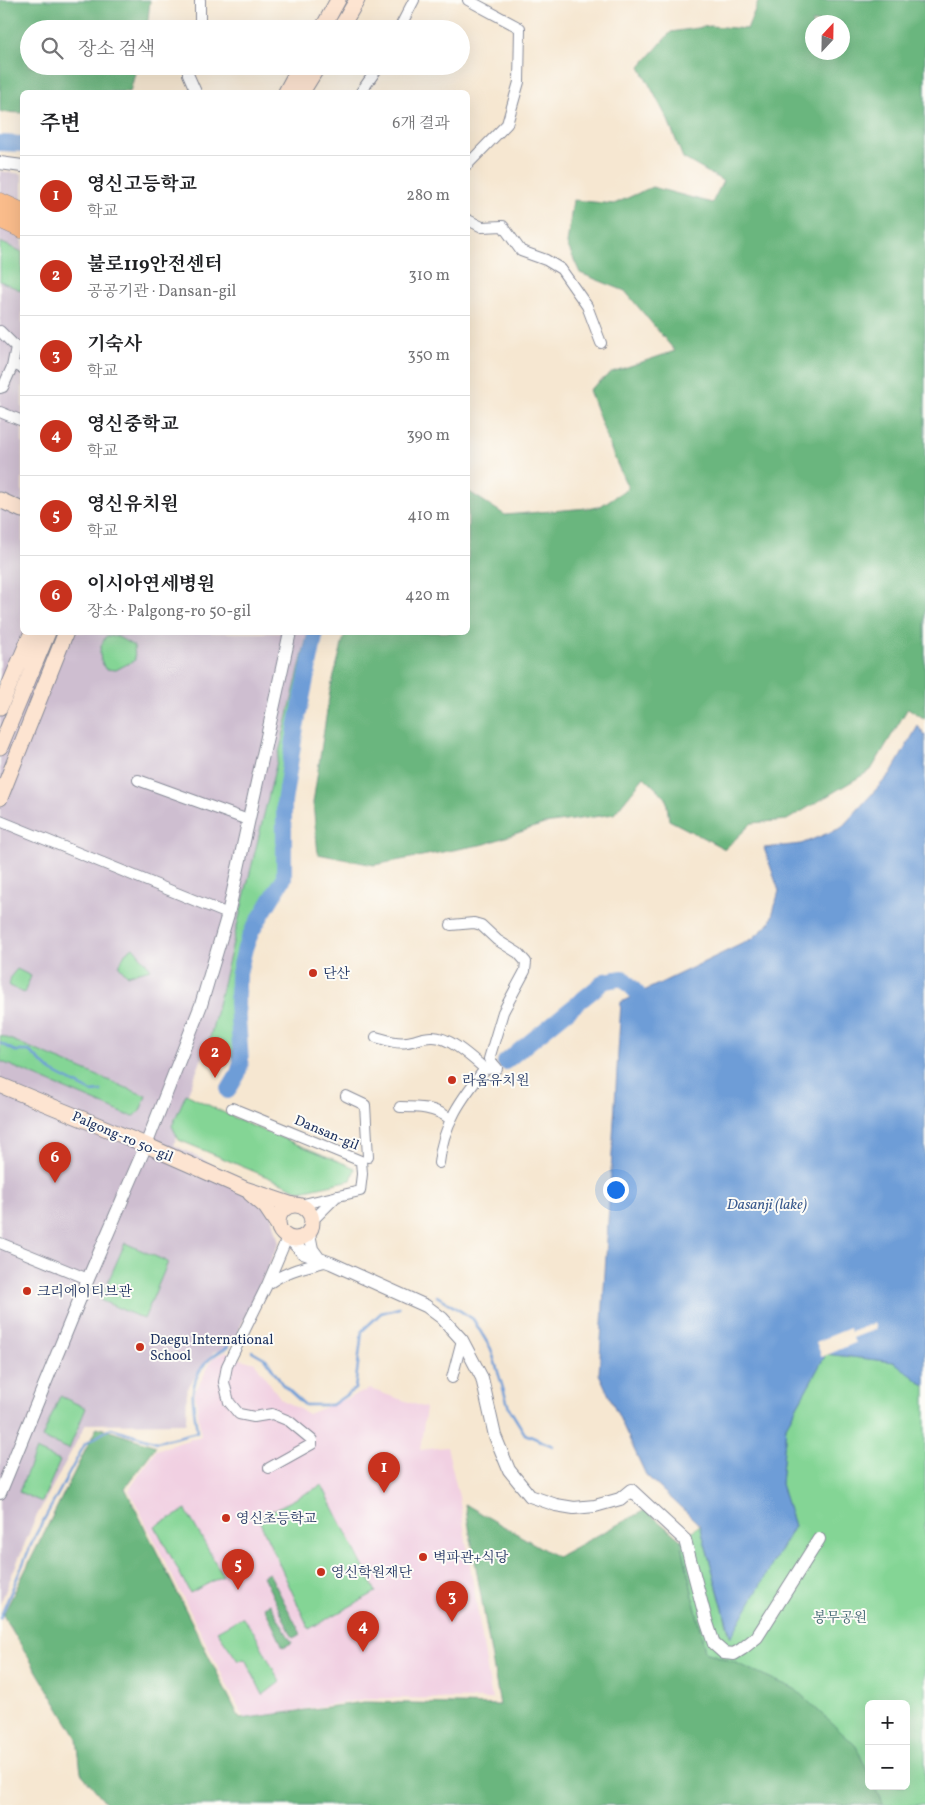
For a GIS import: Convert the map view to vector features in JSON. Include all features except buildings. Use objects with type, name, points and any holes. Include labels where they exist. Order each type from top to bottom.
[{"type":"highway","points":[[0,202],[20,211]]},
{"type":"highway","points":[[0,219],[20,228]]},
{"type":"main road","points":[[327,20],[338,0]]},
{"type":"main road","points":[[345,20],[357,0]]},
{"type":"main road","points":[[287,90],[295,75]]},
{"type":"main road","points":[[303,90],[312,75]]},
{"type":"main road","points":[[0,500],[20,509]]},
{"type":"main road","points":[[0,707],[31,635]]},
{"type":"main road","points":[[0,747],[47,635]]},
{"type":"main road","points":[[0,798],[65,635]]},
{"type":"main road","name":"Palgong-ro 50-gil","points":[[0,1085],[146,1145],[245,1190]]},
{"type":"main road","points":[[245,1190],[296,1205],[309,1212],[311,1227],[303,1238],[289,1239],[279,1230],[278,1225],[266,1207],[245,1190]]},
{"type":"main road","points":[[278,1225],[279,1214],[283,1209],[296,1205]]},
{"type":"street","points":[[200,0],[200,20]]},
{"type":"street","points":[[404,20],[414,0]]},
{"type":"street","points":[[468,0],[520,28],[519,82],[507,124],[470,162]]},
{"type":"street","points":[[188,75],[195,90]]},
{"type":"street","points":[[362,90],[373,75]]},
{"type":"street","points":[[0,163],[20,166]]},
{"type":"street","points":[[470,221],[482,227],[503,226],[520,252],[546,260],[561,269],[587,306],[601,343]]},
{"type":"street","points":[[0,331],[16,347],[18,366],[3,387],[0,388]]},
{"type":"street","points":[[0,412],[20,420]]},
{"type":"street","points":[[0,1493],[88,1279],[146,1145],[201,1006],[228,914],[289,635]]},
{"type":"street","points":[[138,780],[248,820]]},
{"type":"street","points":[[0,821],[228,914]]},
{"type":"street","points":[[376,1037],[404,1042],[426,1037],[436,1037],[454,1045],[485,1069],[497,1068],[489,1059],[503,1012],[525,971],[526,962],[518,953],[497,940],[481,925],[474,923],[451,925]]},
{"type":"street","points":[[439,1163],[450,1119],[485,1069]]},
{"type":"street","name":"Dansan-gil","points":[[346,1096],[365,1105],[368,1157]]},
{"type":"street","points":[[400,1107],[424,1108],[442,1113],[450,1119]]},
{"type":"street","name":"Dansan-gil","points":[[232,1108],[361,1161],[360,1191],[337,1196]]},
{"type":"street","points":[[296,1205],[337,1196]]},
{"type":"street","points":[[322,1261],[312,1249],[311,1227],[337,1196]]},
{"type":"street","points":[[269,1468],[303,1450],[312,1444],[312,1440],[289,1421],[272,1414],[254,1417],[239,1414],[229,1402],[224,1382],[227,1366],[289,1239],[303,1253],[331,1263],[426,1306],[442,1318],[462,1340],[482,1378],[495,1436],[509,1470],[530,1496],[556,1505],[574,1508],[595,1506],[620,1499],[631,1490],[684,1540],[714,1644],[724,1652],[734,1654],[757,1637],[819,1539]]},
{"type":"street","points":[[0,1243],[88,1279]]},
{"type":"street","points":[[267,1285],[295,1268],[322,1261]]},
{"type":"street","points":[[452,1378],[462,1340]]},
{"type":"shaded area","points":[[0,171],[20,174],[20,635],[310,635],[218,1010],[207,1046],[188,1093],[187,1104],[174,1145],[266,1192],[279,1243],[234,1341],[228,1347],[214,1352],[187,1389],[186,1423],[86,1424],[34,1521],[0,1604]]},
{"type":"shaded area","name":"영신학원재단","points":[[226,1352],[237,1358],[255,1363],[281,1399],[308,1414],[370,1389],[426,1408],[420,1450],[447,1447],[459,1497],[492,1699],[370,1698],[244,1719],[129,1490],[156,1450],[201,1436],[195,1392],[213,1358]]},
{"type":"green space","points":[[0,0],[150,0],[148,20],[20,20],[20,75],[135,75],[131,90],[20,90],[20,113],[0,112]]},
{"type":"green space","points":[[759,0],[925,0],[925,719],[908,708],[871,770],[787,820],[752,823],[725,849],[669,820],[666,798],[644,777],[614,814],[544,824],[485,844],[374,865],[318,854],[313,803],[330,691],[344,635],[470,635],[470,492],[505,515],[599,507],[628,488],[614,457],[589,390],[612,372],[675,351],[625,291],[580,273],[567,244],[573,200],[614,204],[652,187],[712,203],[723,181],[683,158],[668,120],[640,67],[671,32],[710,26],[747,29]]},
{"type":"green space","points":[[0,242],[20,251],[20,290],[0,281]]},
{"type":"green space","points":[[308,635],[319,635],[308,676],[281,874],[239,947],[232,999],[237,1058],[208,1046]]},
{"type":"green space","points":[[106,636],[118,637],[134,646],[135,660],[116,670],[105,669],[100,652],[101,645]]},
{"type":"green space","points":[[133,947],[151,969],[127,975],[119,966],[125,953]]},
{"type":"green space","points":[[17,969],[31,976],[24,993],[9,986],[11,976]]},
{"type":"green space","points":[[0,1035],[146,1096],[140,1111],[135,1116],[127,1115],[0,1061]]},
{"type":"green space","points":[[186,1094],[243,1122],[355,1168],[351,1180],[301,1191],[179,1140],[172,1126]]},
{"type":"green space","points":[[125,1243],[168,1262],[144,1319],[100,1300]]},
{"type":"green space","name":"봉무공원","points":[[826,1354],[895,1362],[925,1386],[925,1805],[883,1805],[876,1790],[910,1790],[910,1700],[865,1700],[865,1767],[855,1746],[726,1659],[705,1652],[681,1540],[700,1525],[730,1636],[794,1526],[781,1484],[786,1426]]},
{"type":"green space","points":[[60,1396],[86,1408],[69,1449],[42,1438]]},
{"type":"green space","points":[[97,1427],[156,1446],[125,1488],[240,1719],[364,1702],[500,1705],[465,1504],[557,1557],[645,1510],[681,1540],[705,1652],[734,1662],[795,1689],[856,1746],[865,1766],[865,1790],[876,1790],[883,1805],[108,1805],[81,1773],[77,1738],[3,1615]]},
{"type":"green space","points":[[36,1450],[60,1461],[42,1502],[19,1492]]},
{"type":"green space","points":[[322,1485],[376,1592],[309,1629],[258,1518]]},
{"type":"green space","points":[[186,1510],[223,1576],[190,1593],[155,1526]]},
{"type":"green space","points":[[269,1573],[301,1634],[293,1638],[263,1576]]},
{"type":"green space","points":[[270,1604],[292,1643],[283,1647],[264,1607]]},
{"type":"green space","points":[[242,1617],[254,1632],[280,1682],[263,1695],[245,1659],[238,1661],[217,1631]]},
{"type":"water","name":"Dasanji (lake)","points":[[918,726],[925,736],[925,1386],[894,1362],[826,1354],[786,1426],[781,1484],[794,1526],[731,1637],[700,1525],[646,1475],[599,1374],[621,1002],[752,939],[770,923],[779,891],[764,848],[801,844],[841,828],[891,773]]},
{"type":"pier","points":[[874,1323],[876,1329],[853,1338],[855,1343],[822,1357],[816,1342],[850,1328],[851,1332]]},
{"type":"waterway","points":[[0,143],[20,144]]},
{"type":"waterway","points":[[228,1091],[238,1074],[241,1062],[237,1004],[238,977],[245,948],[252,931],[284,878],[284,802],[296,727],[315,635]]},
{"type":"waterway","points":[[505,1062],[605,981],[623,978],[638,994]]},
{"type":"waterway","points":[[0,1043],[15,1051],[29,1051],[51,1071],[92,1092],[101,1091]]},
{"type":"waterway","points":[[437,1296],[473,1319],[491,1349],[509,1408],[525,1434],[553,1446]]},
{"type":"waterway","points":[[252,1351],[266,1359],[282,1384],[305,1405],[332,1405],[355,1389],[362,1331],[381,1313],[399,1308]]},
{"type":"waterway","points":[[0,1618],[34,1538],[85,1444],[111,1428],[157,1442],[197,1432],[193,1397],[194,1384],[204,1365],[228,1347]]},
{"type":"place","name":"단산","points":[[313,973]]},
{"type":"place","name":"불로119안전센터","points":[[215,1078]]},
{"type":"place","name":"라움유치원","points":[[452,1080]]},
{"type":"place","name":"이시아연세병원","points":[[55,1183]]},
{"type":"place","name":"크리에이티브관","points":[[27,1291]]},
{"type":"place","name":"Daegu International School","points":[[140,1347]]},
{"type":"place","name":"영신고등학교","points":[[384,1493]]},
{"type":"place","name":"영신초등학교","points":[[226,1518]]},
{"type":"place","name":"벽파관+식당","points":[[423,1557]]},
{"type":"place","name":"영신학원재단","points":[[321,1572]]},
{"type":"place","name":"영신유치원","points":[[238,1590]]},
{"type":"place","name":"기숙사","points":[[452,1622]]},
{"type":"place","name":"영신중학교","points":[[363,1652]]}]
